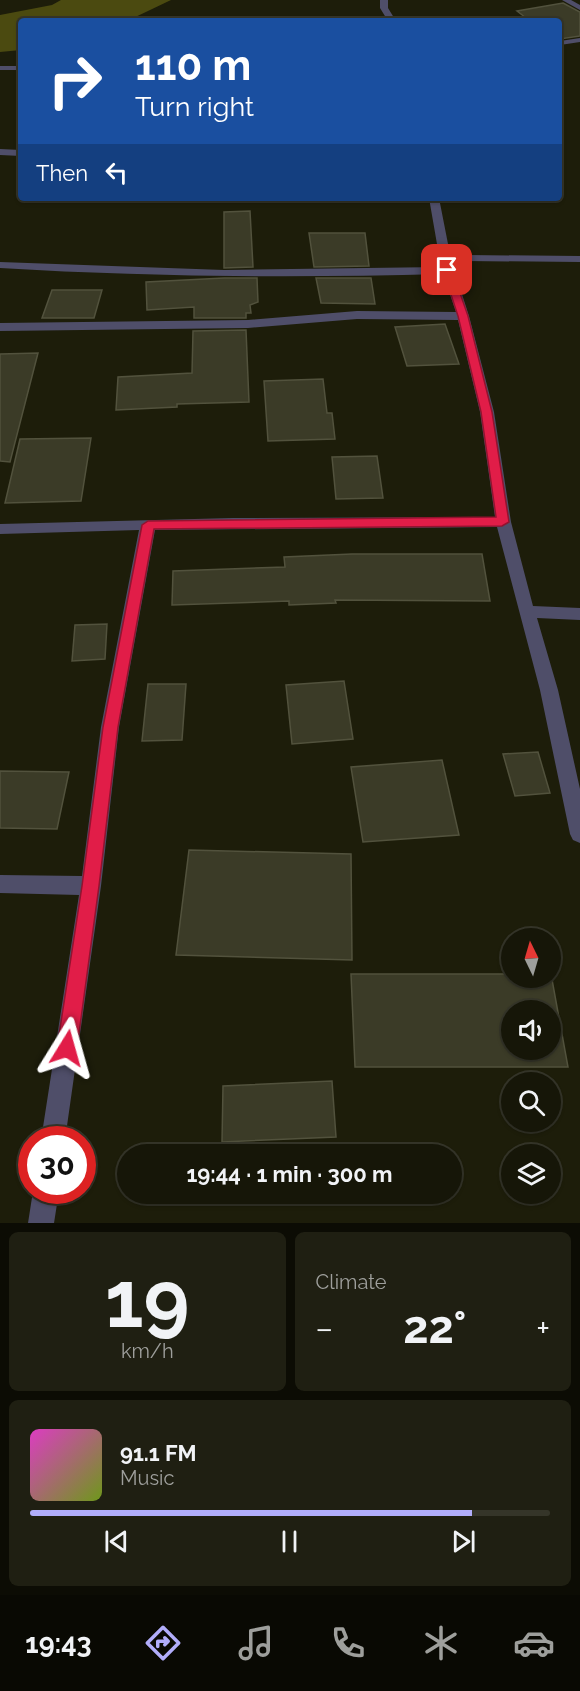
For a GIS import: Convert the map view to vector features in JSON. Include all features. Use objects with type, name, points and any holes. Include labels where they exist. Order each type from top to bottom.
[{"type":"street","points":[[384,0],[384,8],[390,18]]},
{"type":"street","points":[[566,0],[580,8]]},
{"type":"street","points":[[562,43],[580,40]]},
{"type":"street","points":[[0,68],[18,68]]},
{"type":"street","points":[[0,152],[18,153]]},
{"type":"street","points":[[435,201],[446,262],[463,316],[487,412],[502,522],[549,690],[580,834]]},
{"type":"street","points":[[0,265],[119,271],[338,274],[465,258],[580,259]]},
{"type":"street","points":[[0,327],[248,324],[357,315],[463,316]]},
{"type":"street","points":[[0,529],[148,525],[502,522]]},
{"type":"street","points":[[55,1126],[91,886],[110,727],[148,525]]},
{"type":"street","points":[[527,612],[580,614]]},
{"type":"street","points":[[0,884],[91,886]]},
{"type":"street","points":[[41,1223],[44,1204]]},
{"type":"shaded area","points":[[61,0],[171,0],[133,18],[18,18],[18,50],[0,52],[0,15],[52,5]]},
{"type":"building","points":[[563,3],[580,12],[580,36],[562,39],[562,18],[526,18],[517,11]]},
{"type":"building","points":[[250,211],[253,267],[224,268],[224,212]]},
{"type":"building","points":[[309,233],[365,233],[369,266],[314,267]]},
{"type":"building","points":[[257,278],[258,302],[250,305],[251,313],[246,313],[246,318],[194,318],[194,307],[147,310],[146,282]]},
{"type":"building","points":[[316,278],[371,278],[375,304],[321,303]]},
{"type":"building","points":[[52,290],[102,290],[94,318],[42,318]]},
{"type":"building","points":[[445,324],[459,364],[407,366],[395,327]]},
{"type":"building","points":[[246,330],[249,402],[177,404],[177,407],[116,410],[118,377],[192,373],[193,331]]},
{"type":"building","points":[[38,353],[10,462],[0,461],[0,354]]},
{"type":"building","points":[[323,379],[327,413],[332,413],[335,439],[268,441],[264,381]]},
{"type":"building","points":[[91,438],[81,501],[5,503],[20,439]]},
{"type":"building","points":[[377,456],[383,498],[336,499],[332,457]]},
{"type":"building","points":[[352,554],[482,554],[490,601],[335,600],[336,603],[289,605],[289,601],[172,605],[173,571],[285,567],[284,557]]},
{"type":"building","points":[[107,624],[105,659],[72,661],[75,625]]},
{"type":"building","points":[[344,681],[353,739],[292,744],[286,685]]},
{"type":"building","points":[[148,684],[186,684],[182,740],[142,741]]},
{"type":"building","points":[[538,752],[550,793],[515,796],[503,754]]},
{"type":"building","points":[[442,760],[459,835],[363,842],[351,767]]},
{"type":"building","points":[[0,771],[69,772],[57,829],[0,828]]},
{"type":"building","points":[[189,850],[351,854],[352,960],[176,955]]},
{"type":"building","points":[[351,974],[501,974],[501,988],[554,988],[556,1000],[501,1000],[501,1060],[561,1060],[561,1029],[568,1067],[355,1067]]},
{"type":"building","points":[[332,1081],[336,1137],[222,1142],[223,1086]]},
{"type":"route","points":[[67,1048],[91,886],[110,727],[148,525],[502,522],[487,412],[463,316],[447,270]]}]
